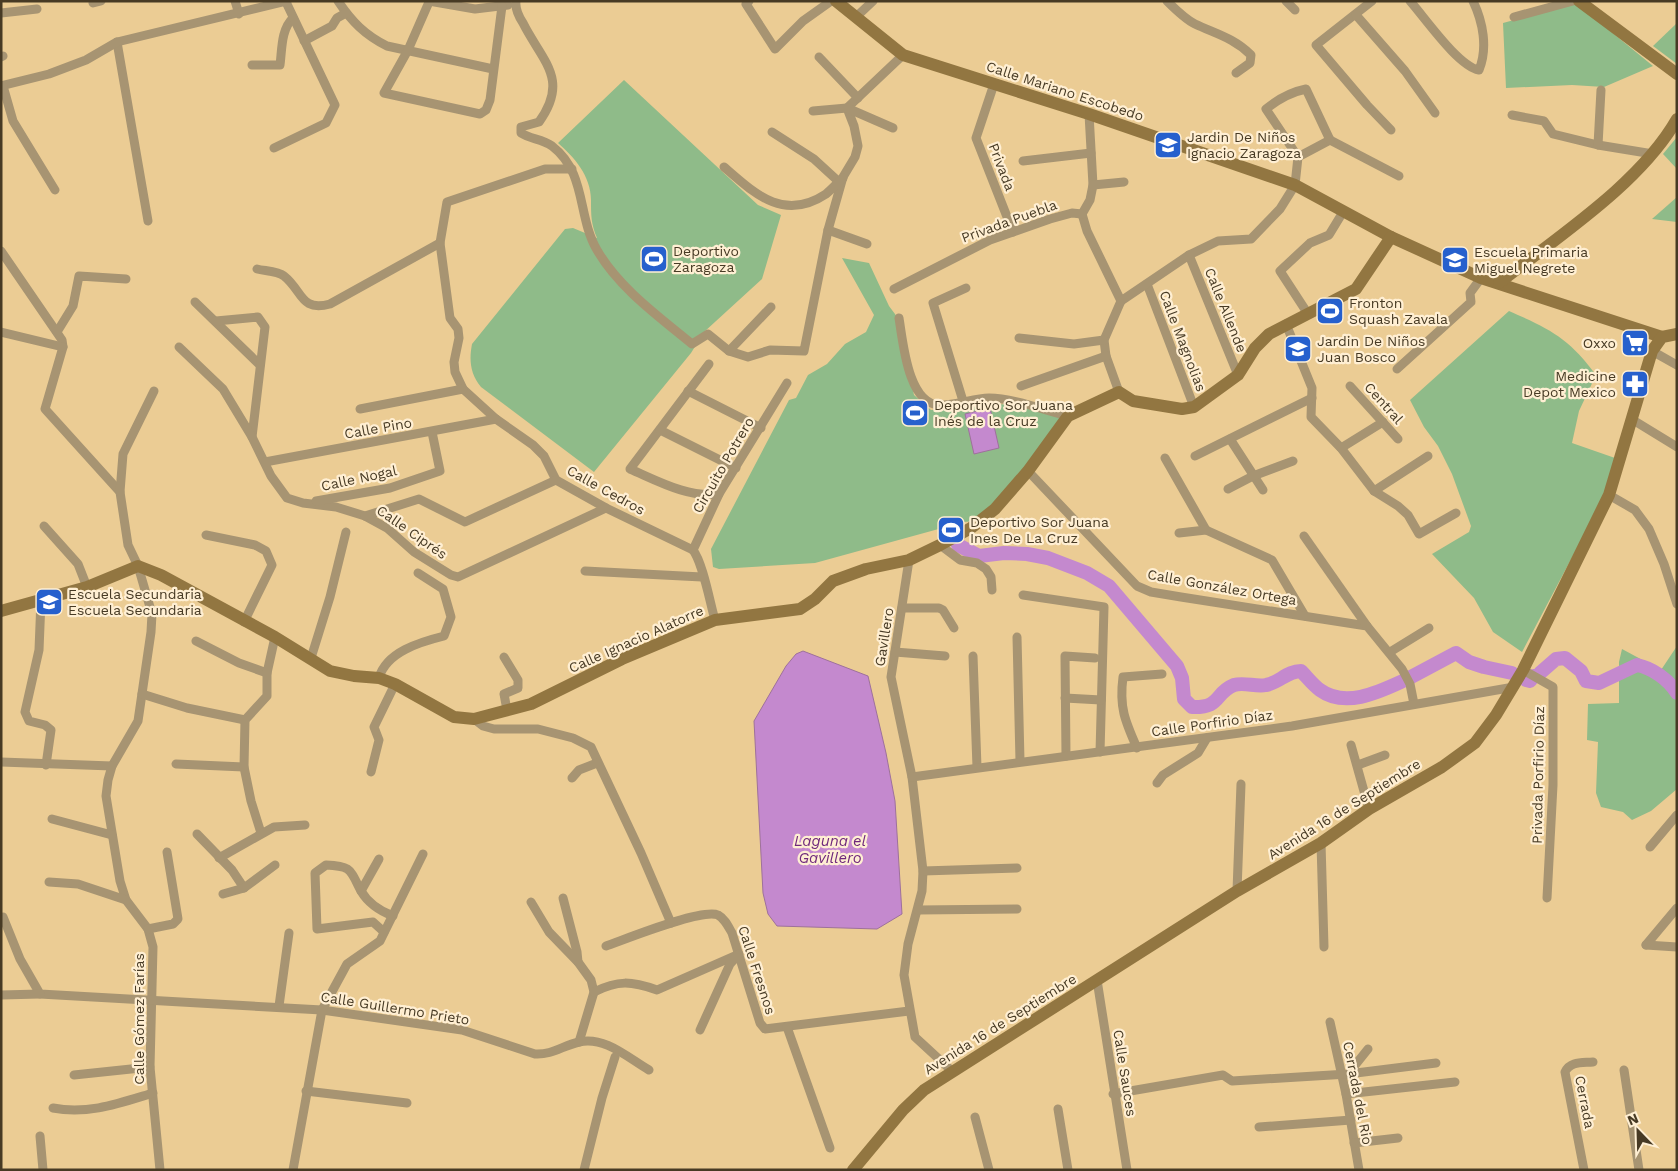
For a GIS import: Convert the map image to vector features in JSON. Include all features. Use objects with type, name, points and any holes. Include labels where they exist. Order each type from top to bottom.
[{"type":"street","points":[[235,1],[239,14]]},
{"type":"street","points":[[55,190],[13,121],[2,86],[48,74],[86,60],[117,42],[239,14],[286,1],[332,95],[335,105],[332,115],[326,123],[274,148]]},
{"type":"street","points":[[338,1],[357,27],[371,38],[387,46],[493,69]]},
{"type":"street","points":[[502,6],[490,100],[486,110],[480,114],[384,93],[408,50],[429,1],[475,9],[515,3],[526,31],[549,70],[554,88],[547,111],[539,122],[521,127],[521,133],[544,140],[553,147],[572,169],[592,239],[608,268],[648,308],[692,344],[708,334],[729,350],[748,358],[770,350],[804,351],[828,230],[841,179]]},
{"type":"street","points":[[747,3],[775,49],[803,20],[831,1]]},
{"type":"street","name":"Calle Mariano Escobedo","points":[[836,1],[903,55],[1089,114],[1295,185],[1391,238],[1481,278],[1662,338]]},
{"type":"street","points":[[856,17],[873,1]]},
{"type":"street","points":[[1167,1],[1193,23],[1230,38],[1244,49],[1250,56],[1250,63],[1236,73]]},
{"type":"street","points":[[1286,1],[1295,10]]},
{"type":"street","points":[[1372,1],[1316,45],[1391,130]]},
{"type":"street","points":[[1410,1],[1460,58],[1471,68],[1479,70],[1484,60],[1484,38],[1478,11],[1472,1]]},
{"type":"street","points":[[1514,18],[1573,1]]},
{"type":"street","points":[[1579,1],[1677,74]]},
{"type":"street","points":[[1,13],[37,9]]},
{"type":"street","points":[[304,41],[332,26],[337,18],[346,13]]},
{"type":"street","points":[[1356,15],[1405,71],[1435,113]]},
{"type":"street","points":[[252,66],[280,65],[285,31],[287,24],[293,18]]},
{"type":"street","points":[[117,42],[148,220]]},
{"type":"street","points":[[847,108],[903,55]]},
{"type":"street","points":[[819,57],[858,98]]},
{"type":"street","name":"Privada","points":[[994,84],[976,138],[1013,232]]},
{"type":"street","points":[[1391,238],[1356,289],[1269,334],[1255,348],[1238,375],[1194,407],[1182,409],[1133,401],[1120,392],[1106,356],[1104,340],[1121,301],[1190,255],[1218,241],[1251,239],[1280,209],[1295,185],[1298,157],[1266,109],[1296,91],[1306,89],[1330,140],[1399,176]]},
{"type":"street","points":[[1598,145],[1601,90]]},
{"type":"street","points":[[724,168],[756,195],[779,204],[787,205],[815,200],[828,192],[841,179],[853,162],[858,146],[854,126],[847,108]]},
{"type":"street","points":[[813,111],[847,108],[893,128]]},
{"type":"street","points":[[1089,114],[1093,185],[1090,200],[1082,214],[1087,231],[1121,301]]},
{"type":"street","points":[[1512,115],[1544,121],[1553,134],[1598,145],[1653,154]]},
{"type":"street","points":[[1499,283],[1620,188],[1653,154],[1677,119]]},
{"type":"street","points":[[772,132],[841,179]]},
{"type":"street","points":[[1298,157],[1330,140]]},
{"type":"street","points":[[1023,162],[1091,153]]},
{"type":"street","points":[[360,409],[463,389],[455,372],[454,362],[459,338],[458,329],[450,318],[440,243],[446,206],[451,200],[545,169],[572,169]]},
{"type":"street","points":[[1093,185],[1124,182]]},
{"type":"street","points":[[1308,314],[1280,271],[1310,243],[1329,235],[1343,212]]},
{"type":"street","name":"Privada Puebla","points":[[894,289],[963,253],[1013,232],[1072,213],[1082,214]]},
{"type":"street","points":[[828,230],[867,244]]},
{"type":"street","points":[[257,270],[282,274],[304,301],[318,307],[330,304],[440,243]]},
{"type":"street","points":[[1,251],[57,332],[62,347],[45,409],[120,492]]},
{"type":"street","name":"Calle Allende","points":[[1190,255],[1238,375]]},
{"type":"street","points":[[57,332],[73,306],[79,276],[126,279]]},
{"type":"street","points":[[1397,369],[1471,302],[1470,293],[1481,278]]},
{"type":"street","name":"Calle Magnolias","points":[[1146,284],[1194,407]]},
{"type":"street","points":[[963,401],[933,303],[966,288]]},
{"type":"street","points":[[194,302],[260,365]]},
{"type":"street","points":[[729,350],[771,306]]},
{"type":"street","points":[[216,321],[252,316],[263,320],[265,334],[252,437]]},
{"type":"street","points":[[899,318],[912,379],[919,393],[930,403],[940,405],[991,398],[1068,416]]},
{"type":"street","points":[[1286,324],[1312,388],[1311,416],[1341,448],[1374,490],[1408,515],[1419,534],[1456,513]]},
{"type":"street","points":[[1,332],[62,347]]},
{"type":"street","points":[[1662,338],[1677,334]]},
{"type":"street","points":[[1019,338],[1074,344],[1104,340]]},
{"type":"street","name":"Avenida 16 de Septiembre","points":[[853,1170],[903,1110],[924,1090],[1237,891],[1320,843],[1369,809],[1442,767],[1475,743],[1514,687],[1610,495],[1652,351],[1662,338]]},
{"type":"street","name":"Calle Ciprés","points":[[179,347],[223,389],[252,437],[275,482],[287,498],[303,504],[336,507],[365,516],[398,536],[414,552],[451,575],[458,576],[606,508]]},
{"type":"street","points":[[1652,351],[1677,365]]},
{"type":"street","points":[[1021,386],[1106,356]]},
{"type":"street","points":[[709,364],[630,469],[676,489],[706,496],[720,494]]},
{"type":"street","name":"Circuito Potrero","points":[[693,550],[720,494],[787,383]]},
{"type":"street","name":"Central","points":[[1350,386],[1398,439]]},
{"type":"street","name":"Calle Cedros","points":[[463,389],[496,419],[533,445],[544,456],[556,480],[606,508],[693,550]]},
{"type":"street","name":"Calle Gómez Farías","points":[[154,391],[123,454],[120,492],[128,545],[138,566],[152,614],[138,722],[112,766],[106,796],[120,881],[126,900],[148,929],[153,947],[150,1067],[160,1170]]},
{"type":"street","points":[[688,391],[761,428]]},
{"type":"street","name":"Calle Ignacio Alatorre","points":[[138,566],[161,575],[244,622],[275,637],[330,671],[354,676],[379,678],[395,684],[454,717],[474,719],[531,704],[622,659],[715,620],[800,609],[815,599],[833,581],[866,569],[909,560],[940,545],[971,528],[995,509],[1028,471],[1068,416],[1120,392]]},
{"type":"street","points":[[1196,456],[1312,398]]},
{"type":"street","name":"Calle Pino","points":[[265,462],[496,419]]},
{"type":"street","points":[[1633,420],[1677,447]]},
{"type":"street","points":[[1341,448],[1383,422]]},
{"type":"street","points":[[660,430],[736,468]]},
{"type":"street","name":"Calle Nogal","points":[[303,504],[390,488],[440,471],[432,432]]},
{"type":"street","points":[[1230,439],[1263,490]]},
{"type":"street","points":[[1374,490],[1428,456]]},
{"type":"street","points":[[1165,458],[1206,530]]},
{"type":"street","points":[[1228,490],[1253,476],[1293,461]]},
{"type":"street","name":"Calle González Ortega","points":[[1028,471],[1137,586],[1166,595],[1367,626]]},
{"type":"street","points":[[365,516],[419,499],[465,522],[556,480]]},
{"type":"street","points":[[1610,495],[1634,510],[1649,529],[1664,564],[1677,604]]},
{"type":"street","points":[[44,526],[78,564],[87,587]]},
{"type":"street","points":[[1179,533],[1206,530],[1272,560],[1305,616]]},
{"type":"street","points":[[311,658],[330,596],[346,532]]},
{"type":"street","points":[[206,535],[254,545],[266,551],[272,565],[244,622]]},
{"type":"street","points":[[1304,536],[1367,626],[1390,652],[1410,684],[1414,704]]},
{"type":"street","points":[[940,545],[960,560],[977,562],[986,569],[991,577],[992,590]]},
{"type":"street","points":[[693,550],[701,562],[702,577],[715,620]]},
{"type":"street","name":"Gavillero","points":[[909,560],[891,677],[912,777],[922,872],[918,910],[908,944],[904,975],[914,1037],[953,1072]]},
{"type":"street","points":[[1,611],[87,587],[138,566]]},
{"type":"street","points":[[585,572],[702,577]]},
{"type":"street","points":[[379,678],[382,668],[414,644],[444,636],[452,617],[443,589],[418,573]]},
{"type":"street","points":[[1023,594],[1104,607],[1100,752]]},
{"type":"street","points":[[41,600],[39,650],[25,712],[29,721],[44,725],[51,730],[46,766]]},
{"type":"street","points":[[902,608],[939,608],[943,610],[954,628]]},
{"type":"street","points":[[1390,652],[1428,628]]},
{"type":"street","points":[[261,833],[251,802],[244,767],[245,720],[267,696],[267,673],[275,637]]},
{"type":"street","points":[[1017,637],[1020,761]]},
{"type":"street","points":[[196,642],[239,664],[267,673]]},
{"type":"street","points":[[895,652],[944,656]]},
{"type":"street","points":[[973,656],[977,767]]},
{"type":"street","points":[[1066,756],[1065,656],[1095,658]]},
{"type":"street","points":[[504,657],[518,680],[518,688],[504,694],[507,710]]},
{"type":"street","name":"Privada Porfirio Díaz","points":[[1523,670],[1553,686],[1553,785],[1547,898]]},
{"type":"street","points":[[1137,748],[1125,720],[1121,698],[1124,677],[1162,674]]},
{"type":"street","points":[[371,772],[379,740],[374,727],[395,684]]},
{"type":"street","name":"Calle Porfirio Díaz","points":[[912,777],[1292,726],[1514,687]]},
{"type":"street","points":[[142,694],[187,708],[245,720]]},
{"type":"street","points":[[1065,698],[1101,700]]},
{"type":"street","points":[[474,719],[494,730],[538,729],[573,738],[591,747],[641,853],[671,923]]},
{"type":"street","points":[[1157,783],[1163,775],[1198,753],[1207,738]]},
{"type":"street","points":[[1351,744],[1369,809]]},
{"type":"street","points":[[1358,764],[1385,755]]},
{"type":"street","points":[[1,762],[46,766],[112,766]]},
{"type":"street","points":[[572,778],[579,770],[597,763]]},
{"type":"street","points":[[176,764],[244,767]]},
{"type":"street","points":[[1237,891],[1241,784]]},
{"type":"street","points":[[1650,847],[1677,815]]},
{"type":"street","points":[[52,819],[112,835]]},
{"type":"street","points":[[219,858],[274,827],[305,825]]},
{"type":"street","points":[[198,834],[232,870],[244,888]]},
{"type":"street","points":[[1320,843],[1324,947]]},
{"type":"street","points":[[148,929],[173,924],[178,919],[167,852]]},
{"type":"street","points":[[293,1170],[322,1010],[347,964],[380,941],[423,854]]},
{"type":"street","points":[[361,891],[379,859]]},
{"type":"street","points":[[223,894],[244,888],[275,865]]},
{"type":"street","points":[[384,932],[373,922],[317,929],[314,896],[315,873],[326,865],[347,868],[354,874],[361,891],[378,909],[393,916]]},
{"type":"street","points":[[922,872],[1017,868]]},
{"type":"street","points":[[50,882],[78,884],[126,900]]},
{"type":"street","points":[[563,898],[578,962]]},
{"type":"street","points":[[531,902],[549,932],[578,962],[591,980],[594,992],[579,1042]]},
{"type":"street","points":[[1677,908],[1646,946],[1677,947]]},
{"type":"street","points":[[918,910],[1017,909]]},
{"type":"street","name":"Calle Fresnos","points":[[606,946],[702,914],[718,915],[726,921],[732,933],[762,1027],[766,1029],[787,1027],[909,1011]]},
{"type":"street","points":[[3,917],[20,959],[40,994]]},
{"type":"street","points":[[279,1006],[289,933]]},
{"type":"street","points":[[594,992],[612,983],[641,984],[657,990],[738,954]]},
{"type":"street","points":[[700,1030],[730,964],[738,954]]},
{"type":"street","name":"Calle Sauces","points":[[1097,980],[1113,1094],[1127,1170]]},
{"type":"street","name":"Calle Guillermo Prieto","points":[[1,994],[153,999],[322,1010],[462,1030],[535,1054],[545,1055],[579,1042],[596,1042],[620,1050],[649,1070]]},
{"type":"street","name":"Cerrada del Rio","points":[[1330,1022],[1344,1074],[1359,1170]]},
{"type":"street","points":[[787,1027],[830,1148]]},
{"type":"street","points":[[1344,1074],[1368,1049]]},
{"type":"street","points":[[584,1170],[602,1098],[615,1057]]},
{"type":"street","name":"Cerrada","points":[[1584,1170],[1565,1072],[1568,1066],[1572,1064],[1593,1062]]},
{"type":"street","points":[[1113,1094],[1223,1075],[1232,1081],[1344,1074],[1436,1063]]},
{"type":"street","points":[[74,1075],[150,1067]]},
{"type":"street","points":[[1624,1070],[1639,1170]]},
{"type":"street","points":[[1346,1094],[1455,1082]]},
{"type":"street","points":[[306,1091],[407,1103]]},
{"type":"street","points":[[53,1108],[72,1112],[98,1108],[153,1093]]},
{"type":"street","points":[[1058,1109],[1068,1170]]},
{"type":"street","points":[[975,1117],[990,1170]]},
{"type":"street","points":[[1259,1127],[1351,1120]]},
{"type":"street","points":[[40,1136],[42,1170]]},
{"type":"street","points":[[1354,1144],[1398,1138]]},
{"type":"green space","points":[[1576,3],[1653,66],[1604,87],[1572,85],[1506,88],[1503,23]]},
{"type":"green space","points":[[1677,23],[1677,64],[1653,46]]},
{"type":"green space","name":"Deportivo Zaragoza","points":[[624,80],[758,205],[781,215],[762,279],[704,332],[691,353],[594,472],[481,387],[471,367],[471,356],[472,344],[565,229],[573,228],[597,238],[592,219],[590,191],[585,175],[570,154],[558,143]]},
{"type":"green space","points":[[1677,137],[1677,169],[1663,154]]},
{"type":"green space","points":[[1677,197],[1677,222],[1652,219]]},
{"type":"green space","name":"Deportivo Sor Juana Inés de la Cruz","points":[[842,258],[869,263],[889,306],[898,318],[914,395],[931,410],[1006,404],[1065,417],[1024,472],[975,521],[964,522],[815,563],[719,569],[713,567],[711,549],[789,400],[796,398],[808,375],[827,364],[845,344],[866,332],[874,315]]},
{"type":"green space","points":[[1509,311],[1536,323],[1558,336],[1577,352],[1596,375],[1579,411],[1572,443],[1615,458],[1606,493],[1522,652],[1493,632],[1474,598],[1432,554],[1469,532],[1471,526],[1452,474],[1438,446],[1424,427],[1410,400]]},
{"type":"green space","points":[[1677,646],[1677,789],[1651,811],[1632,820],[1623,812],[1601,807],[1596,793],[1598,742],[1587,740],[1588,704],[1619,703],[1619,662],[1622,649],[1661,670]]},
{"type":"water","points":[[990,408],[999,448],[974,454],[965,414]]},
{"type":"water","name":"Laguna el Gavillero","points":[[803,651],[868,676],[895,801],[902,914],[877,929],[777,926],[768,914],[763,893],[754,721],[786,666],[796,654]]},
{"type":"waterway","points":[[958,545],[979,556],[1004,553],[1027,554],[1048,558],[1087,573],[1109,586],[1177,666],[1182,678],[1184,699],[1192,707],[1202,707],[1213,703],[1223,692],[1234,685],[1271,684],[1287,675],[1301,671],[1320,690],[1341,698],[1352,698],[1374,693],[1405,680]]},
{"type":"waterway","points":[[1411,677],[1456,653],[1469,662],[1512,673]]},
{"type":"waterway","points":[[1540,673],[1556,659],[1565,658],[1581,671],[1586,681],[1599,683],[1637,665],[1659,675],[1677,693]]},
{"type":"waterway","points":[[1526,680],[1530,681],[1534,676]]},
{"type":"place","name":"Jardin De Niños Ignacio Zaragoza","points":[[1168,145]]},
{"type":"place","name":"Deportivo Zaragoza","points":[[654,259]]},
{"type":"place","name":"Escuela Primaria Miguel Negrete","points":[[1455,260]]},
{"type":"place","name":"Fronton Squash Zavala","points":[[1330,311]]},
{"type":"place","name":"Oxxo","points":[[1635,343]]},
{"type":"place","name":"Jardin De Niños Juan Bosco","points":[[1298,349]]},
{"type":"place","name":"Medicine Depot Mexico","points":[[1635,384]]},
{"type":"place","name":"Deportivo Sor Juana Inés de la Cruz","points":[[915,413]]},
{"type":"place","name":"Deportivo Sor Juana Ines De La Cruz","points":[[951,530]]},
{"type":"place","name":"Escuela Secundaria Escuela Secundaria","points":[[49,602]]}]
